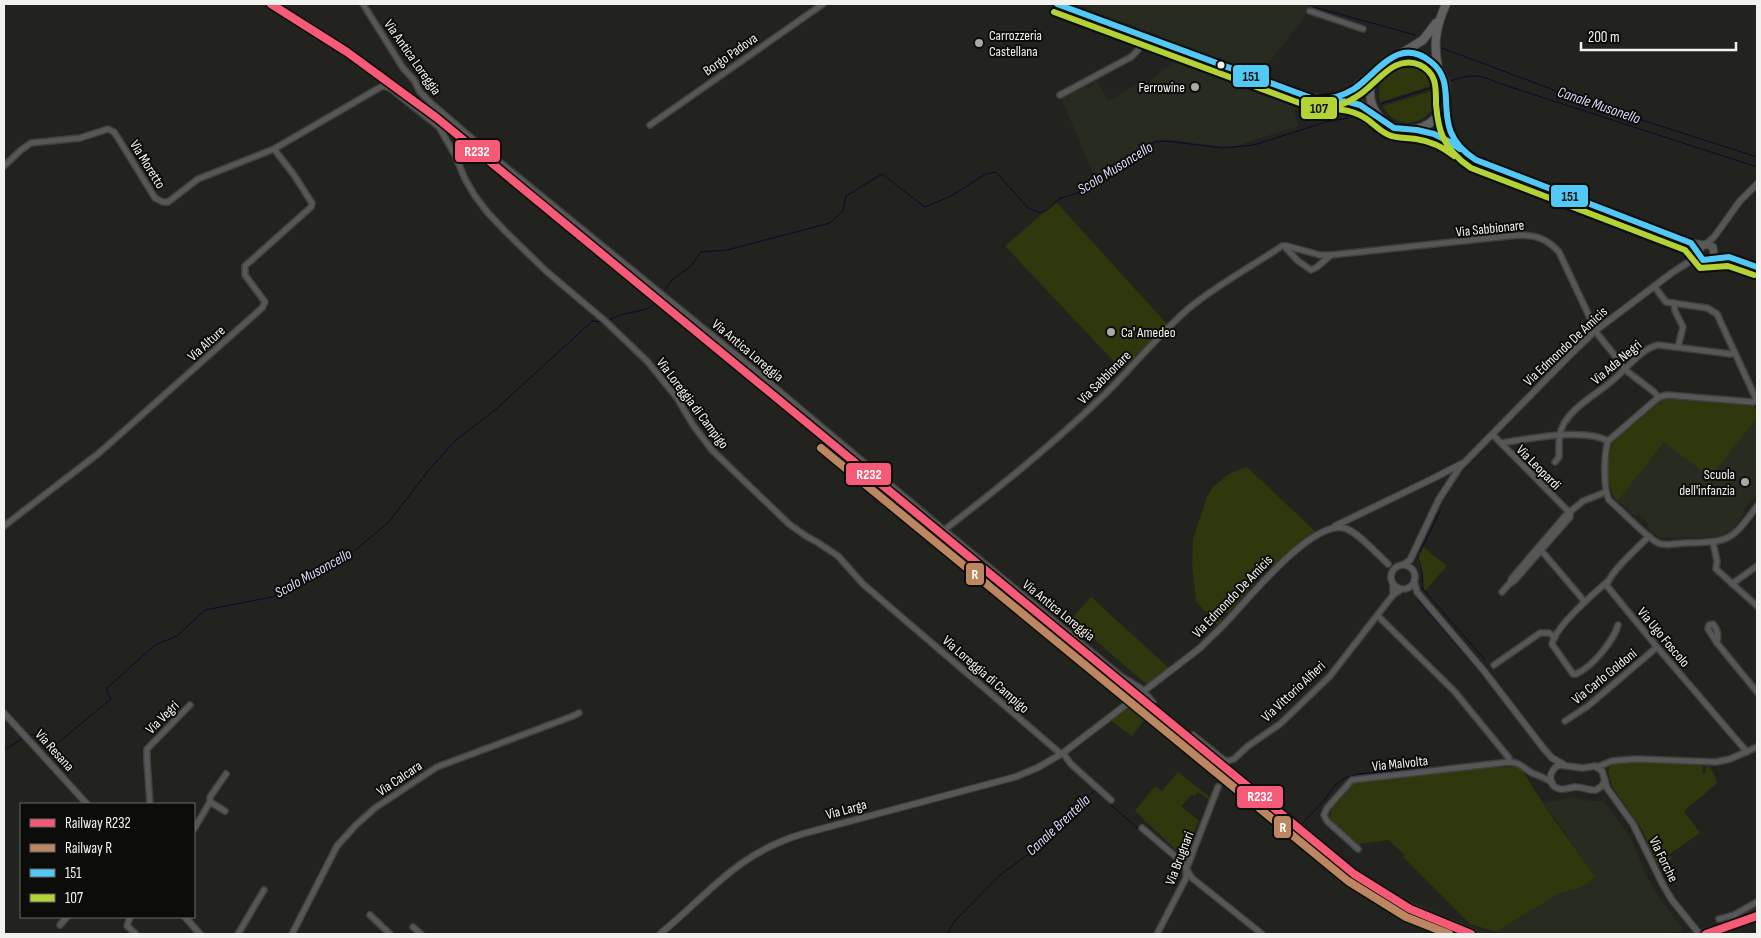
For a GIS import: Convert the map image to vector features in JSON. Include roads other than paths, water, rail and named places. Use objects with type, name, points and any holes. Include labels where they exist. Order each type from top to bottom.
[{"type":"main road","points":[[1057,4],[1306,96],[1355,102],[1394,128],[1415,130],[1442,137],[1470,158],[1486,165],[1691,243],[1711,246],[1725,257]]},
{"type":"main road","points":[[1327,100],[1351,91],[1387,59],[1400,54],[1423,40],[1432,30],[1446,4]]},
{"type":"main road","points":[[1442,13],[1435,37],[1435,50],[1438,67],[1446,86],[1445,101],[1448,127],[1458,148]]},
{"type":"main road","points":[[1400,54],[1421,55],[1438,67]]},
{"type":"main road","points":[[1377,69],[1370,81],[1369,95],[1370,102],[1377,115]]},
{"type":"main road","points":[[1415,130],[1434,120],[1445,101]]},
{"type":"main road","points":[[1691,243],[1701,259],[1709,260],[1725,257],[1757,267]]},
{"type":"main road","points":[[1698,253],[1700,248],[1705,245]]},
{"type":"main road","points":[[1709,260],[1714,255],[1714,249]]},
{"type":"street","name":"Via Antica Loreggia","points":[[363,4],[403,68],[414,80],[420,92],[432,104],[490,154],[767,380],[944,530],[1122,677],[1143,692]]},
{"type":"street","name":"Borgo Padova","points":[[650,125],[823,4]]},
{"type":"street","points":[[1310,11],[1363,30]]},
{"type":"street","points":[[1060,95],[1131,57],[1138,50],[1144,37]]},
{"type":"street","name":"Via Loreggia di Campigo","points":[[274,149],[383,86],[390,88],[433,121],[442,131],[468,184],[488,213],[546,271],[640,353],[677,398],[693,425],[712,450],[789,524],[838,556],[863,584],[1062,754],[1111,800]]},
{"type":"street","name":"Via Moretto","points":[[4,166],[31,143],[80,138],[108,130],[114,132],[155,198],[165,202],[173,199],[198,179],[274,149]]},
{"type":"street","name":"Via Alture","points":[[4,526],[100,453],[262,308],[265,302],[245,275],[244,266],[311,207],[312,203],[274,149]]},
{"type":"street","points":[[1705,245],[1714,237],[1740,200],[1757,184]]},
{"type":"street","name":"Via Sabbionare","points":[[944,530],[1008,480],[1104,396],[1145,351],[1187,310],[1284,246],[1320,255],[1331,255],[1519,235],[1540,237],[1552,244],[1559,252],[1596,330],[1624,368],[1659,398]]},
{"type":"street","points":[[1714,237],[1714,249]]},
{"type":"street","points":[[1284,246],[1298,261],[1311,270],[1331,255]]},
{"type":"street","name":"Via Edmondo De Amicis","points":[[1447,485],[1467,459],[1596,330],[1689,262],[1698,253]]},
{"type":"street","name":"Via Edmondo De Amicis","points":[[1689,262],[1709,260]]},
{"type":"street","points":[[1654,286],[1666,302],[1707,308],[1717,314],[1757,401],[1667,396],[1659,398],[1608,441],[1606,492],[1609,500],[1660,544],[1713,543],[1726,540],[1734,534],[1757,506]]},
{"type":"street","points":[[1674,303],[1675,311],[1683,327],[1678,347]]},
{"type":"street","name":"Via Ada Negri","points":[[1559,435],[1566,420],[1576,408],[1612,381],[1624,368],[1654,345],[1735,353]]},
{"type":"street","name":"Via Leopardi","points":[[1493,435],[1570,513]]},
{"type":"street","points":[[1501,443],[1559,435],[1592,436],[1608,441]]},
{"type":"street","points":[[1555,462],[1559,457],[1559,435]]},
{"type":"street","name":"Via Edmondo De Amicis","points":[[1062,754],[1187,658],[1216,633],[1286,558],[1304,544],[1434,478],[1467,459]]},
{"type":"street","points":[[1391,574],[1410,560],[1447,485],[1447,480],[1444,477],[1434,478]]},
{"type":"street","points":[[1502,592],[1512,578],[1540,549],[1565,516],[1584,501],[1606,492]]},
{"type":"street","points":[[1353,532],[1351,524],[1356,516]]},
{"type":"street","points":[[1327,531],[1338,527],[1353,532],[1388,564],[1393,585],[1393,595]]},
{"type":"street","points":[[1327,531],[1334,529],[1346,531],[1366,544]]},
{"type":"street","points":[[1618,625],[1614,635],[1603,650],[1584,669],[1576,674],[1573,674],[1552,644],[1555,637],[1585,602],[1607,582],[1649,536]]},
{"type":"street","points":[[1713,543],[1717,561],[1716,570],[1757,606]]},
{"type":"street","points":[[1540,549],[1585,602]]},
{"type":"street","points":[[1410,560],[1417,592],[1484,671],[1552,758],[1578,768],[1597,767],[1610,762],[1635,759],[1716,762],[1757,747]]},
{"type":"street","points":[[1388,564],[1407,566],[1413,570]]},
{"type":"street","points":[[1732,584],[1757,566]]},
{"type":"street","points":[[1404,589],[1412,585],[1414,581]]},
{"type":"street","name":"Via Ugo Foscolo","points":[[1607,582],[1608,588],[1657,648],[1747,752]]},
{"type":"street","points":[[1393,585],[1417,592]]},
{"type":"street","name":"Via Vittorio Alfieri","points":[[1194,735],[1224,760],[1234,759],[1248,746],[1280,724],[1330,676],[1393,595],[1404,589]]},
{"type":"street","points":[[1378,616],[1455,692],[1508,758],[1509,762],[1520,764],[1532,773],[1552,782]]},
{"type":"street","points":[[1494,665],[1540,633],[1549,633],[1555,637]]},
{"type":"street","points":[[1716,643],[1757,692]]},
{"type":"street","name":"Via Carlo Goldoni","points":[[1565,721],[1588,706],[1657,648]]},
{"type":"street","points":[[1143,692],[1153,702]]},
{"type":"street","name":"Via Vegri","points":[[150,803],[146,761],[147,749],[190,705]]},
{"type":"street","name":"Via Calcara","points":[[292,934],[337,846],[375,808],[437,767],[573,716],[579,712]]},
{"type":"street","name":"Via Resana","points":[[4,713],[86,803]]},
{"type":"street","points":[[4,724],[10,719]]},
{"type":"street","name":"Via Larga","points":[[660,934],[731,870],[772,844],[802,834],[1015,777],[1037,768],[1062,754]]},
{"type":"street","points":[[1552,758],[1550,776],[1552,782]]},
{"type":"street","name":"Via Malvolta","points":[[1358,849],[1327,821],[1324,815],[1327,808],[1350,781],[1509,762]]},
{"type":"street","points":[[1598,790],[1602,786],[1605,777],[1606,766],[1610,762]]},
{"type":"street","points":[[1542,776],[1557,766],[1564,764]]},
{"type":"street","name":"Via Forche","points":[[1597,767],[1601,769],[1607,788],[1612,796],[1633,824],[1667,892],[1697,931]]},
{"type":"street","points":[[195,827],[210,802],[210,798],[226,774]]},
{"type":"street","name":"Via Forche","points":[[1552,782],[1557,788],[1561,789],[1578,787],[1592,791],[1607,792],[1612,796]]},
{"type":"street","name":"Via Brugnari","points":[[1157,934],[1186,878],[1186,870],[1218,787]]},
{"type":"street","points":[[210,802],[226,811]]},
{"type":"street","points":[[1142,828],[1183,863],[1192,878],[1262,934]]},
{"type":"street","points":[[238,934],[264,890]]},
{"type":"street","points":[[1719,919],[1734,914],[1757,902]]},
{"type":"street","points":[[370,915],[390,934]]},
{"type":"street","points":[[60,926],[66,918]]},
{"type":"street","points":[[127,918],[127,926],[136,934]]},
{"type":"street","points":[[186,918],[200,934]]},
{"type":"street","points":[[413,927],[420,934]]},
{"type":"waterway","name":"Canale Musonello","points":[[1303,4],[1307,5]]},
{"type":"waterway","name":"Canale Musonello","points":[[1314,7],[1415,35]]},
{"type":"waterway","name":"Canale Musonello","points":[[1442,48],[1586,102],[1757,157]]},
{"type":"waterway","name":"Scolo Musoncello","points":[[1451,81],[1470,76],[1485,78],[1757,167]]},
{"type":"waterway","name":"Scolo Musoncello","points":[[1381,104],[1436,86]]},
{"type":"waterway","name":"Scolo Musoncello","points":[[664,291],[672,280],[691,266],[701,252],[727,250],[830,223],[843,211],[846,196],[882,174],[925,207],[951,196],[986,174],[996,172],[1028,208],[1040,213],[1047,210],[1061,198],[1084,191],[1135,153],[1155,142],[1166,141],[1223,148],[1254,145],[1326,122],[1348,118]]},
{"type":"waterway","name":"Scolo Musoncello","points":[[609,320],[620,315],[647,309],[656,303]]},
{"type":"waterway","name":"Scolo Musoncello","points":[[30,735],[33,734],[49,750],[111,699],[106,689],[155,645],[177,636],[205,610],[272,597],[306,577],[342,561],[389,522],[428,471],[456,440],[495,410],[592,321],[603,322]]},
{"type":"waterway","points":[[1420,552],[1440,511]]},
{"type":"waterway","points":[[1419,555],[1423,589],[1485,660]]},
{"type":"waterway","points":[[1418,600],[1497,692],[1548,759]]},
{"type":"waterway","name":"Scolo Musoncello","points":[[4,750],[22,739]]},
{"type":"waterway","name":"Canale Brentella","points":[[1302,824],[1336,784],[1345,778],[1359,774],[1457,765]]},
{"type":"waterway","name":"Canale Brentella","points":[[947,934],[954,922],[1000,875],[1034,850],[1076,806],[1095,791],[1174,860]]},
{"type":"rail line","name":"R232","points":[[271,4],[347,52],[437,118],[1354,874],[1410,909],[1471,934]]},
{"type":"rail line","name":"R","points":[[821,448],[1348,881],[1406,917],[1449,934]]},
{"type":"rail line","name":"R232","points":[[1706,934],[1757,916]]},
{"type":"place","name":"Carrozzeria Castellana","points":[[979,43]]},
{"type":"place","name":"Ferrowine","points":[[1195,87]]},
{"type":"place","name":"Ca' Amedeo","points":[[1111,332]]},
{"type":"place","name":"Scuola dell'infanzia","points":[[1745,482]]}]
